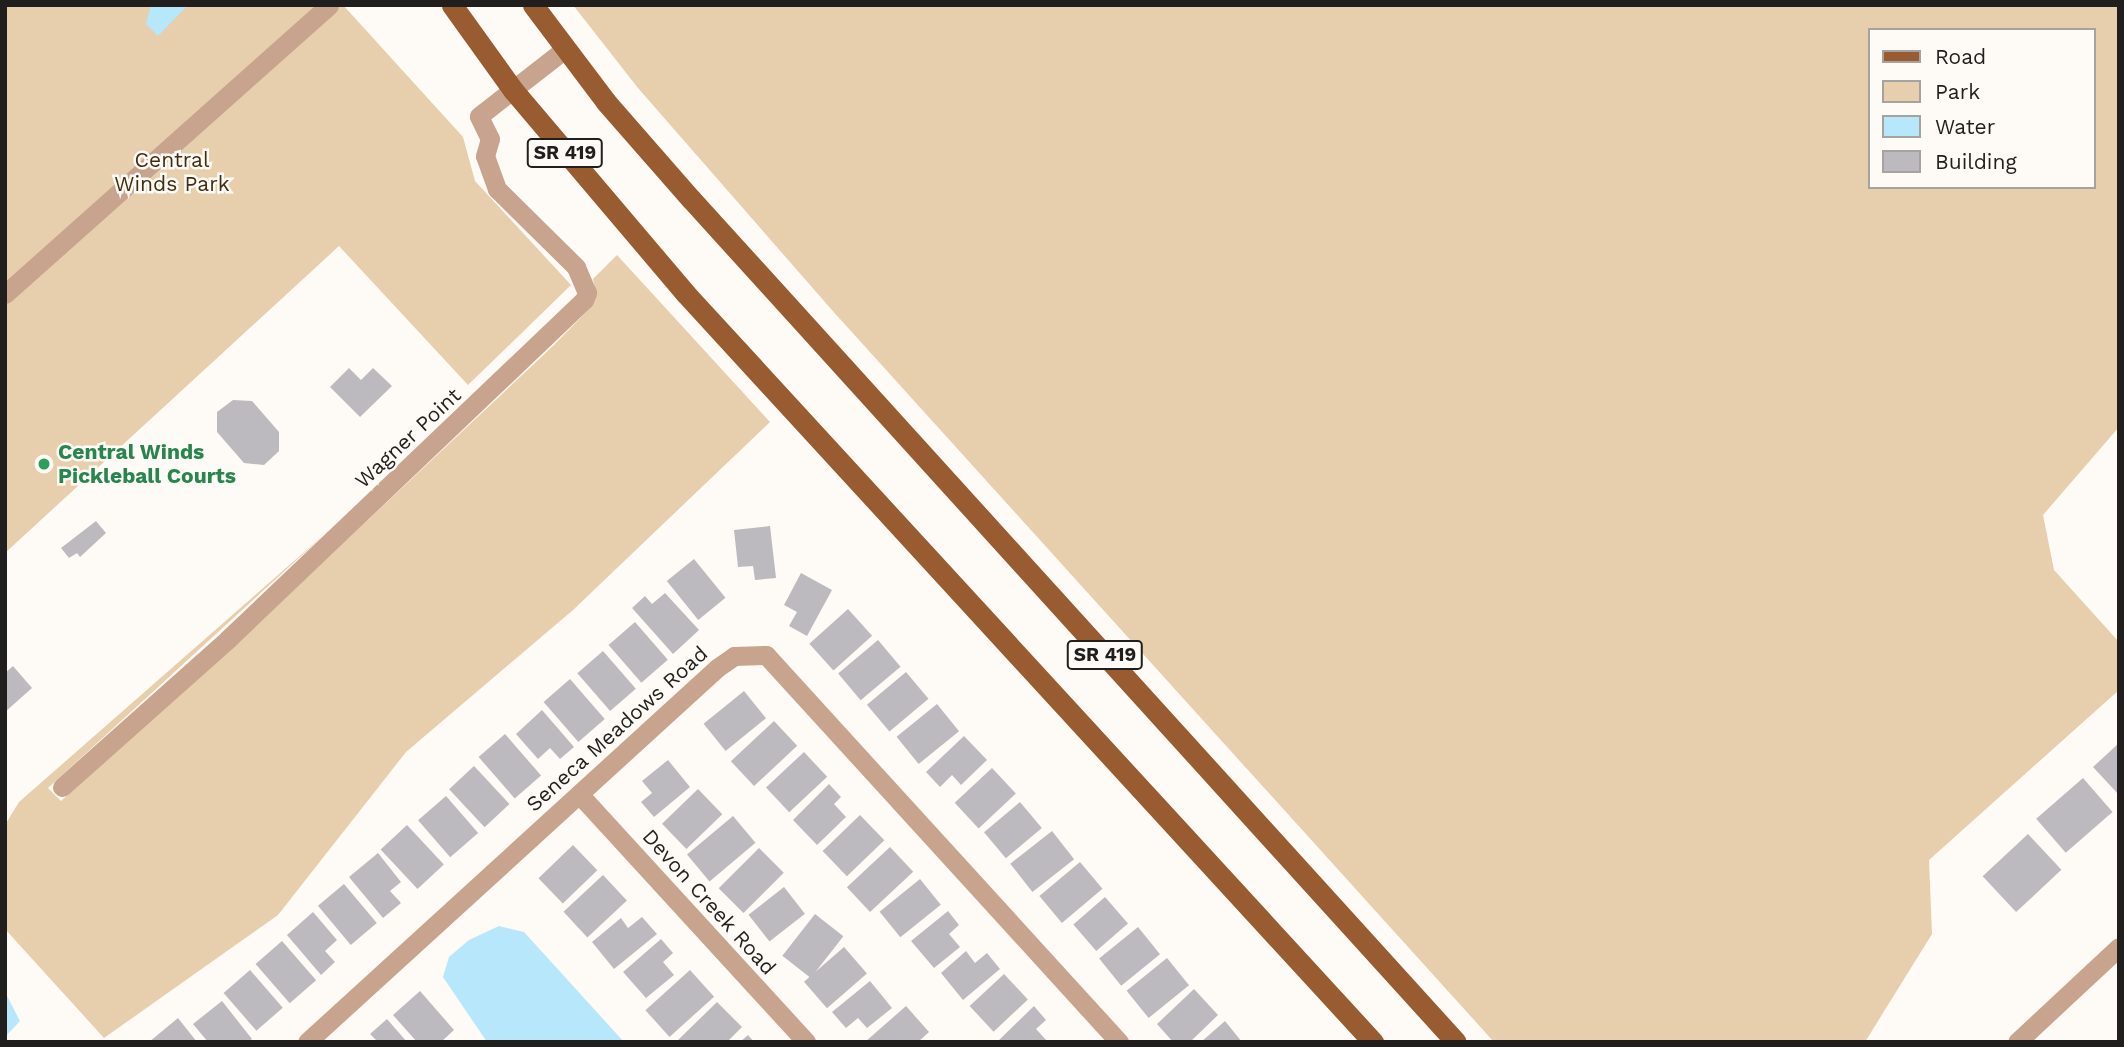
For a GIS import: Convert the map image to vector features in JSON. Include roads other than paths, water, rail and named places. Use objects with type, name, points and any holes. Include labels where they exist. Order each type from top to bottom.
[{"type":"main road","name":"SR 419","points":[[452,5],[513,90],[686,294],[1373,1042]]},
{"type":"main road","name":"SR 419","points":[[533,5],[565,49],[691,199],[1456,1042]]},
{"type":"street","points":[[5,294],[329,5]]},
{"type":"street","points":[[513,90],[565,49]]},
{"type":"street","name":"Wagner Point","points":[[62,787],[228,639],[584,300],[587,293],[576,267],[510,203],[489,172],[485,156],[490,139],[479,116],[513,90]]},
{"type":"street","name":"Seneca Meadows Road","points":[[307,1042],[717,668],[734,656],[766,654],[1108,1038]]},
{"type":"street","name":"Devon Creek Road","points":[[579,794],[806,1042]]},
{"type":"street","points":[[2017,1042],[2119,947]]},
{"type":"water","points":[[151,5],[188,5],[158,36],[146,24]]},
{"type":"water","points":[[499,926],[524,932],[624,1042],[487,1042],[443,977],[449,957],[469,940]]},
{"type":"water","points":[[5,992],[20,1021],[5,1037]]},
{"type":"place","name":"Central Winds Pickleball Courts","points":[[44,464]]},
{"type":"park label","name":"Central Winds Park","points":[[172,172]]}]
